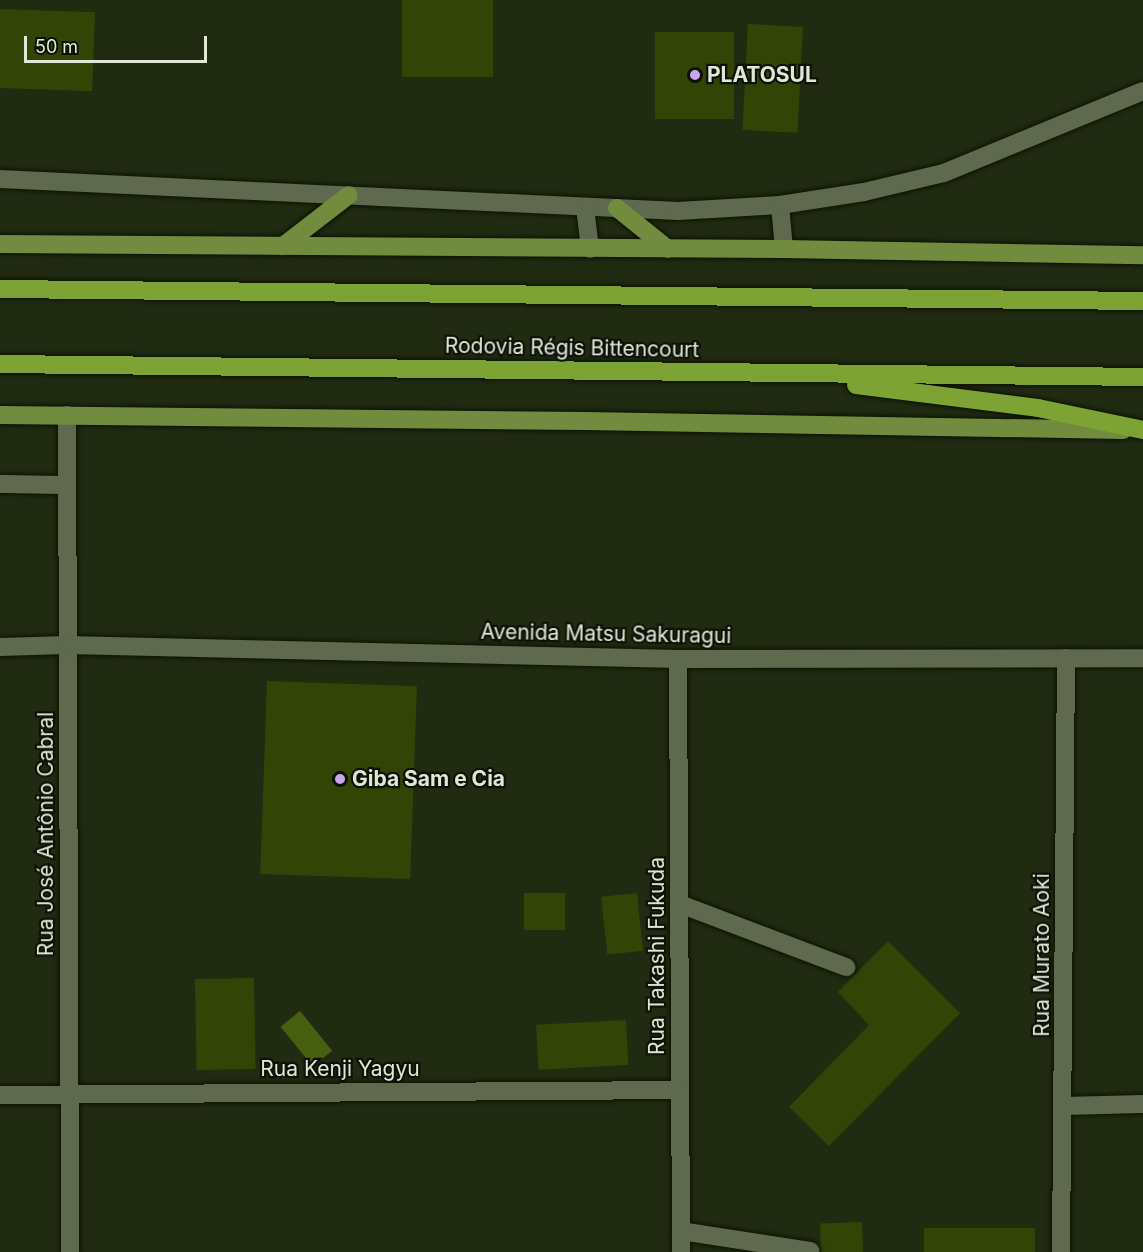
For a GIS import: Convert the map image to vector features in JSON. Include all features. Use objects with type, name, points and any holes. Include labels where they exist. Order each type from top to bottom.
[{"type":"highway","points":[[0,289],[1143,301]]},
{"type":"highway","name":"Rodovia Régis Bittencourt","points":[[0,364],[1143,377]]},
{"type":"highway","points":[[744,373],[1038,408],[1143,430]]},
{"type":"main road","points":[[283,246],[349,195]]},
{"type":"main road","points":[[617,208],[668,249]]},
{"type":"main road","points":[[0,244],[784,249],[1142,254]]},
{"type":"main road","points":[[0,415],[1143,430]]},
{"type":"street","points":[[0,179],[678,211],[780,205],[864,192],[944,173],[1143,91]]},
{"type":"street","points":[[780,205],[784,249]]},
{"type":"street","points":[[585,207],[590,249]]},
{"type":"street","name":"Rua José Antônio Cabral","points":[[67,415],[70,1252]]},
{"type":"street","points":[[0,484],[67,485]]},
{"type":"street","name":"Avenida Matsu Sakuragui","points":[[0,646],[67,645],[678,659],[1143,658]]},
{"type":"street","name":"Rua Murato Aoki","points":[[1061,1252],[1066,658]]},
{"type":"street","name":"Rua Takashi Fukuda","points":[[678,659],[681,1252]]},
{"type":"street","points":[[680,904],[846,967]]},
{"type":"street","name":"Rua Kenji Yagyu","points":[[0,1095],[680,1090]]},
{"type":"street","points":[[1064,1106],[1143,1104]]},
{"type":"street","points":[[681,1231],[810,1251]]},
{"type":"shaded area","points":[[300,1011],[332,1051],[313,1066],[281,1027]]},
{"type":"building","points":[[402,0],[493,0],[493,77],[402,77]]},
{"type":"building","points":[[0,9],[95,12],[92,91],[0,88]]},
{"type":"building","points":[[748,24],[803,27],[797,133],[742,130]]},
{"type":"building","name":"PLATOSUL","points":[[655,32],[734,32],[734,119],[655,119]]},
{"type":"building","name":"Giba Sam e Cia","points":[[267,681],[417,686],[410,879],[260,874]]},
{"type":"building","points":[[524,893],[565,893],[565,930],[524,930]]},
{"type":"building","points":[[637,893],[643,951],[607,954],[601,897]]},
{"type":"building","points":[[888,941],[960,1013],[829,1146],[789,1107],[869,1025],[838,992]]},
{"type":"building","points":[[254,978],[256,1069],[197,1070],[195,979]]},
{"type":"building","points":[[626,1020],[628,1065],[538,1070],[536,1025]]},
{"type":"building","points":[[862,1222],[863,1252],[821,1252],[820,1223]]},
{"type":"building","points":[[924,1228],[1035,1228],[1035,1252],[924,1252]]},
{"type":"place","name":"PLATOSUL","points":[[695,75]]},
{"type":"place","name":"Giba Sam e Cia","points":[[340,779]]}]
